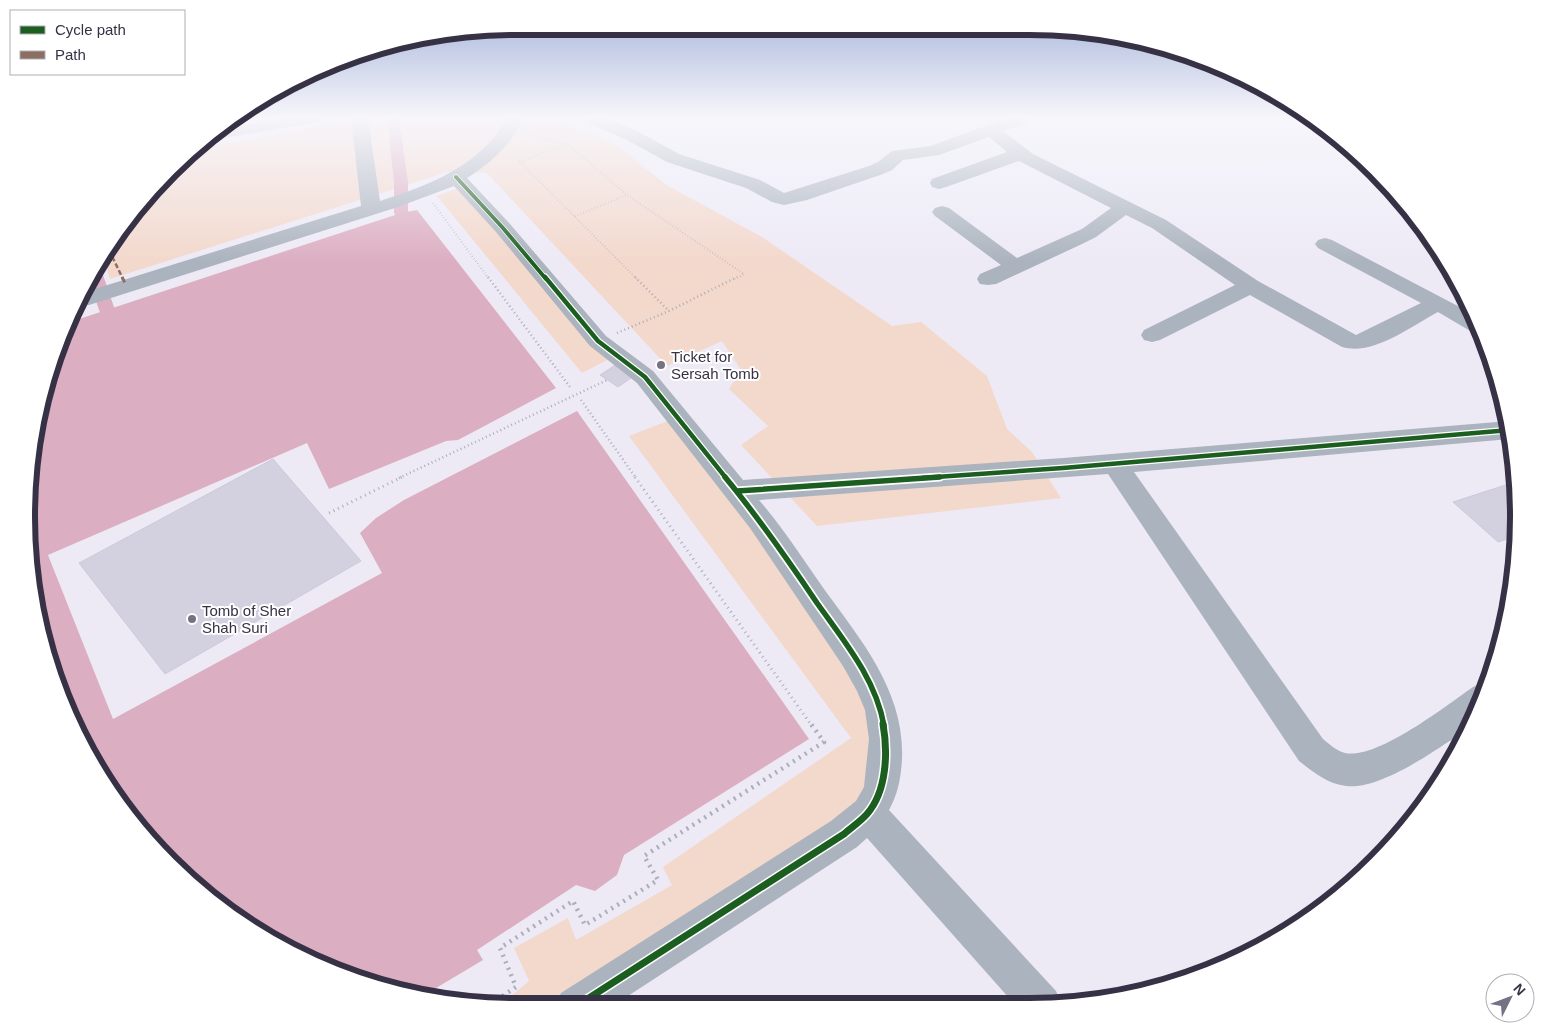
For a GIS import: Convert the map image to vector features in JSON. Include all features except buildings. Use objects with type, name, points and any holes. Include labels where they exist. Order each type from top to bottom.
[{"type":"street","points":[[369,166],[377,207]]},
{"type":"street","points":[[89,297],[421,195],[470,166]]},
{"type":"street","points":[[698,166],[753,184],[773,196],[784,199],[800,196],[885,166]]},
{"type":"street","points":[[939,183],[986,166]]},
{"type":"street","points":[[1042,166],[1125,207],[1176,235],[1250,286],[1344,339],[1355,343],[1373,338],[1438,303]]},
{"type":"street","points":[[456,176],[503,228],[598,341],[645,377],[737,491],[760,520],[854,656],[881,710],[886,747],[880,792],[868,813],[844,834],[589,998]]},
{"type":"street","points":[[988,279],[1089,233],[1125,207]]},
{"type":"street","points":[[942,212],[1016,267]]},
{"type":"street","points":[[1326,244],[1467,320]]},
{"type":"street","points":[[1152,335],[1250,286]]},
{"type":"street","points":[[737,491],[1115,464],[1502,431]]},
{"type":"street","points":[[1115,464],[1311,750],[1324,761],[1338,768],[1354,771],[1376,766],[1408,749],[1471,706]]},
{"type":"street","points":[[868,813],[1035,998]]},
{"type":"path","points":[[524,166],[669,311]]},
{"type":"path","points":[[593,166],[627,195],[744,274],[669,311],[598,341]]},
{"type":"path","points":[[421,195],[570,387]]},
{"type":"path","points":[[574,216],[627,195]]},
{"type":"path","points":[[329,513],[607,380]]},
{"type":"path","points":[[501,998],[516,987],[500,948],[573,901],[585,925],[658,880],[644,856],[824,742],[582,400]]},
{"type":"shaded area","points":[[186,166],[643,166],[668,186],[762,237],[892,326],[921,322],[987,376],[1007,429],[1032,452],[1061,498],[817,526],[741,445],[768,426],[729,389],[741,370],[722,341],[667,366],[487,173],[448,172],[110,279],[106,266],[116,249],[154,199]]},
{"type":"shaded area","points":[[461,187],[617,355],[582,373],[437,196]]},
{"type":"shaded area","points":[[417,210],[556,388],[458,440],[446,441],[329,489],[307,443],[48,555],[113,719],[382,573],[360,533],[376,518],[404,500],[577,411],[809,739],[624,855],[617,875],[595,891],[576,885],[477,950],[483,960],[432,990],[392,982],[332,961],[276,933],[249,917],[199,879],[154,834],[116,784],[85,729],[72,701],[51,641],[39,579],[36,548],[36,485],[44,423],[51,392],[78,319],[401,213]]},
{"type":"shaded area","points":[[673,419],[831,633],[873,713],[879,768],[851,811],[814,838],[558,998],[509,998],[529,981],[514,948],[568,918],[576,940],[672,885],[663,867],[851,738],[629,436]]},
{"type":"waterway","points":[[399,166],[401,213]]},
{"type":"waterway","points":[[97,281],[107,310]]},
{"type":"marked path","points":[[112,256],[126,285]]},
{"type":"cycle path","points":[[456,177],[503,228],[598,341],[645,377],[760,520],[854,656],[871,685],[881,710],[886,739],[880,792],[868,813],[844,834],[589,998]]},
{"type":"cycle path","points":[[737,491],[1063,468],[1502,431]]},
{"type":"place","name":"Ticket for Sersah Tomb","points":[[661,365]]},
{"type":"place","name":"Tomb of Sher Shah Suri","points":[[192,619]]}]
